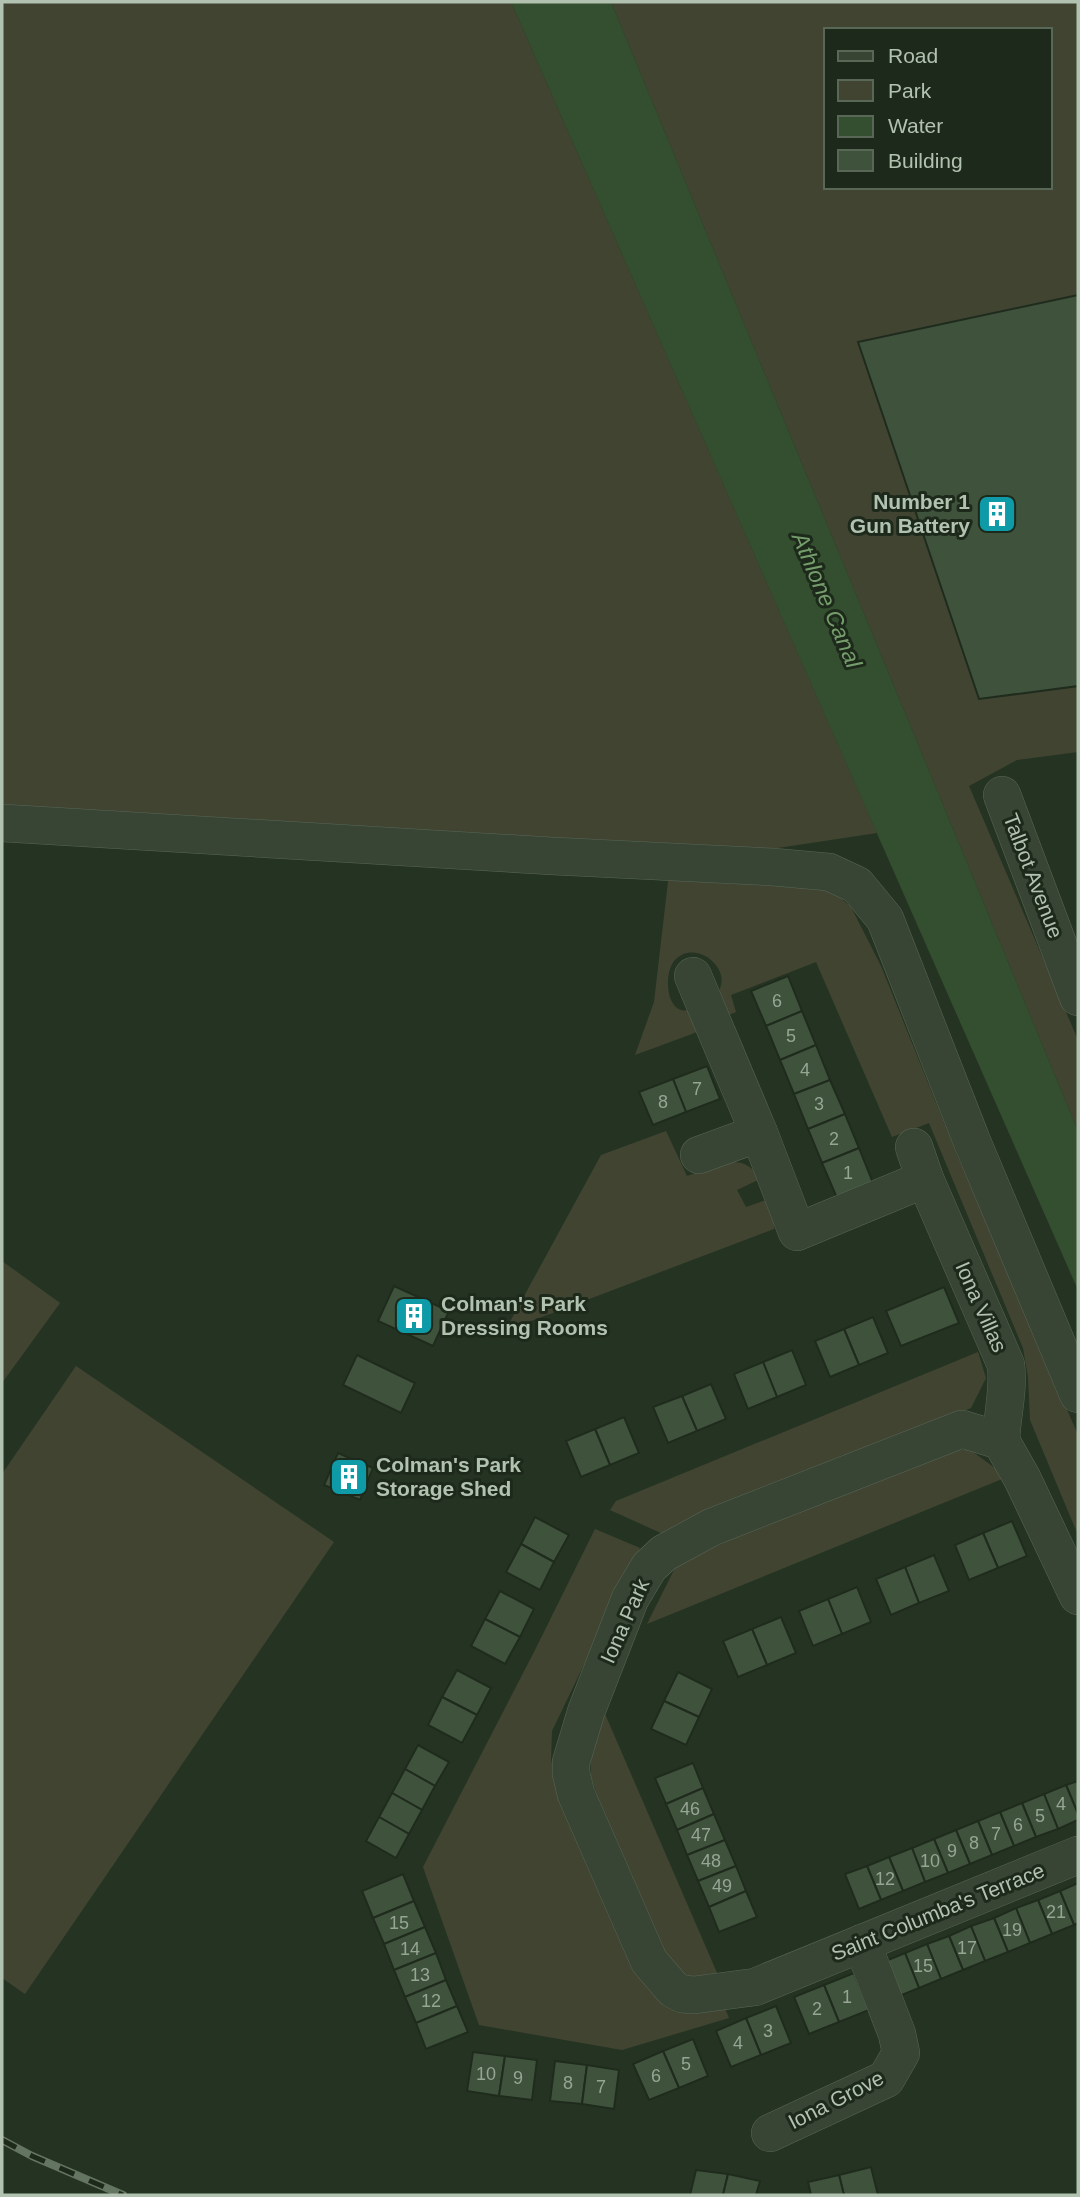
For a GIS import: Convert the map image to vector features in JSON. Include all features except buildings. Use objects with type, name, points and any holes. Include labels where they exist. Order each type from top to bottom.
[{"type":"street","name":"Talbot Avenue","points":[[1002,795],[1078,997]]},
{"type":"street","points":[[2,823],[773,867],[829,872],[857,885],[885,919],[971,1139],[1078,1394]]},
{"type":"street","name":"Iona Villas","points":[[693,976],[797,1232],[920,1163],[1006,1365],[1008,1383],[1002,1414],[1001,1441]]},
{"type":"street","points":[[699,1155],[759,1133]]},
{"type":"street","name":"Iona Park","points":[[797,1969],[755,1987],[694,1995],[682,1994],[673,1989],[649,1961],[576,1794],[571,1762],[586,1712],[631,1599],[649,1567],[664,1553],[712,1527],[962,1429],[1001,1441]]},
{"type":"street","points":[[1001,1441],[1022,1478],[1078,1596]]},
{"type":"street","name":"Saint Columba's Terrace","points":[[797,1969],[1078,1856]]},
{"type":"street","name":"Iona Grove","points":[[770,2133],[886,2079],[895,2067],[901,2053],[897,2034],[862,1943]]},
{"type":"green space","points":[[2,2],[511,2],[877,833],[771,849],[851,907],[881,966],[957,1155],[1078,1435],[1078,1535],[1030,1420],[1028,1377],[1023,1348],[929,1123],[892,1137],[816,962],[731,995],[736,1012],[721,1018],[721,978],[718,968],[708,957],[701,954],[687,953],[680,956],[674,961],[669,973],[669,995],[676,1007],[692,1010],[700,1031],[635,1055],[654,1002],[669,873],[2,830]]},
{"type":"green space","points":[[611,2],[1078,2],[1078,752],[1017,760],[969,786],[1078,1040],[1078,1131]]},
{"type":"green space","points":[[666,1131],[687,1176],[726,1162],[745,1164],[753,1170],[760,1179],[737,1190],[746,1207],[766,1200],[775,1220],[774,1229],[505,1331],[601,1155]]},
{"type":"green space","points":[[2,1261],[60,1303],[2,1383]]},
{"type":"green space","points":[[978,1352],[986,1378],[971,1408],[663,1534],[610,1510],[616,1501]]},
{"type":"green space","points":[[76,1366],[334,1542],[25,1994],[2,1978],[2,1474]]},
{"type":"green space","points":[[969,1449],[1007,1477],[647,1624],[676,1566],[766,1522],[942,1452]]},
{"type":"green space","points":[[595,1529],[640,1548],[552,1731],[551,1760],[565,1806],[635,1970],[724,2006],[729,2018],[622,2050],[479,2025],[423,1867]]},
{"type":"green space","points":[[602,1707],[721,1982],[709,1982],[673,1973],[603,1815],[591,1777],[590,1755]]},
{"type":"water","name":"Athlone Canal","points":[[511,2],[611,2],[1078,1131],[1078,1290]]},
{"type":"railway","points":[[2,2140],[32,2156],[123,2195]]},
{"type":"place","name":"Number 1 Gun Battery","points":[[997,514]]},
{"type":"place","name":"Colman's Park Dressing Rooms","points":[[414,1316]]},
{"type":"place","name":"Colman's Park Storage Shed","points":[[349,1477]]}]
